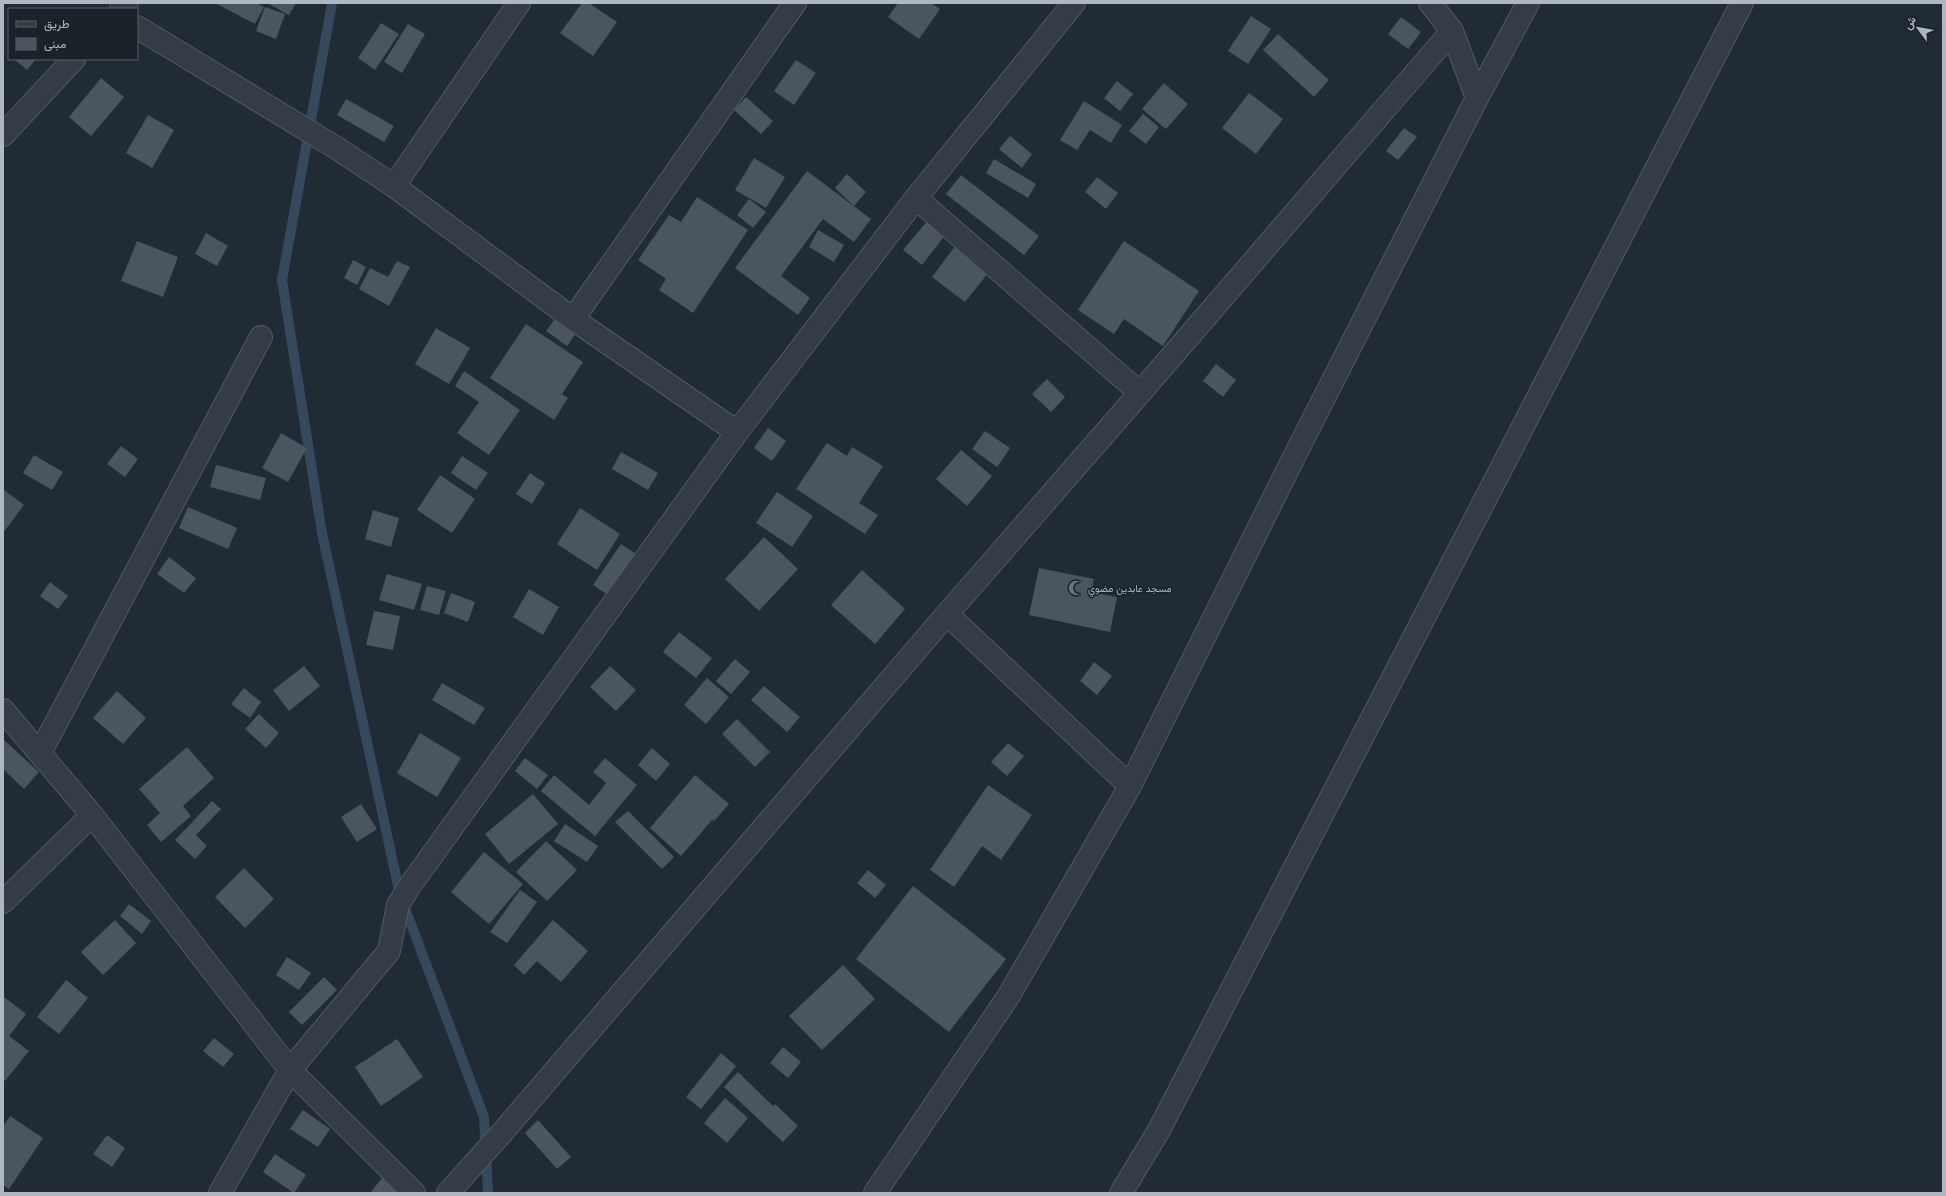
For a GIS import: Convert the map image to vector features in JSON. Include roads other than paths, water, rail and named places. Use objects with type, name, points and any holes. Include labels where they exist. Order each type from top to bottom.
[{"type":"street","points":[[394,186],[519,3]]},
{"type":"street","points":[[572,319],[795,3]]},
{"type":"street","points":[[220,1193],[290,1070],[388,951],[398,905],[409,887],[737,432],[916,198],[1074,3]]},
{"type":"street","points":[[1430,3],[1452,31],[1477,98]]},
{"type":"street","points":[[876,1193],[1008,997],[1130,786],[1302,440],[1477,98],[1528,3]]},
{"type":"street","points":[[1121,1193],[1159,1130],[1742,3]]},
{"type":"street","points":[[138,28],[335,147],[394,186],[572,319],[737,432]]},
{"type":"street","points":[[448,1193],[500,1135],[947,614],[1140,394],[1452,31]]},
{"type":"street","points":[[3,135],[73,60]]},
{"type":"street","points":[[916,198],[1140,394]]},
{"type":"street","points":[[40,752],[261,338]]},
{"type":"street","points":[[947,614],[1130,786]]},
{"type":"street","points":[[3,710],[92,815],[290,1070],[414,1193]]},
{"type":"street","points":[[3,902],[92,815]]},
{"type":"waterway","points":[[332,3],[282,280],[322,533],[400,895],[484,1117],[488,1193]]},
{"type":"place","name":"مسجد عابدين مضوي","points":[[1076,588]]}]
